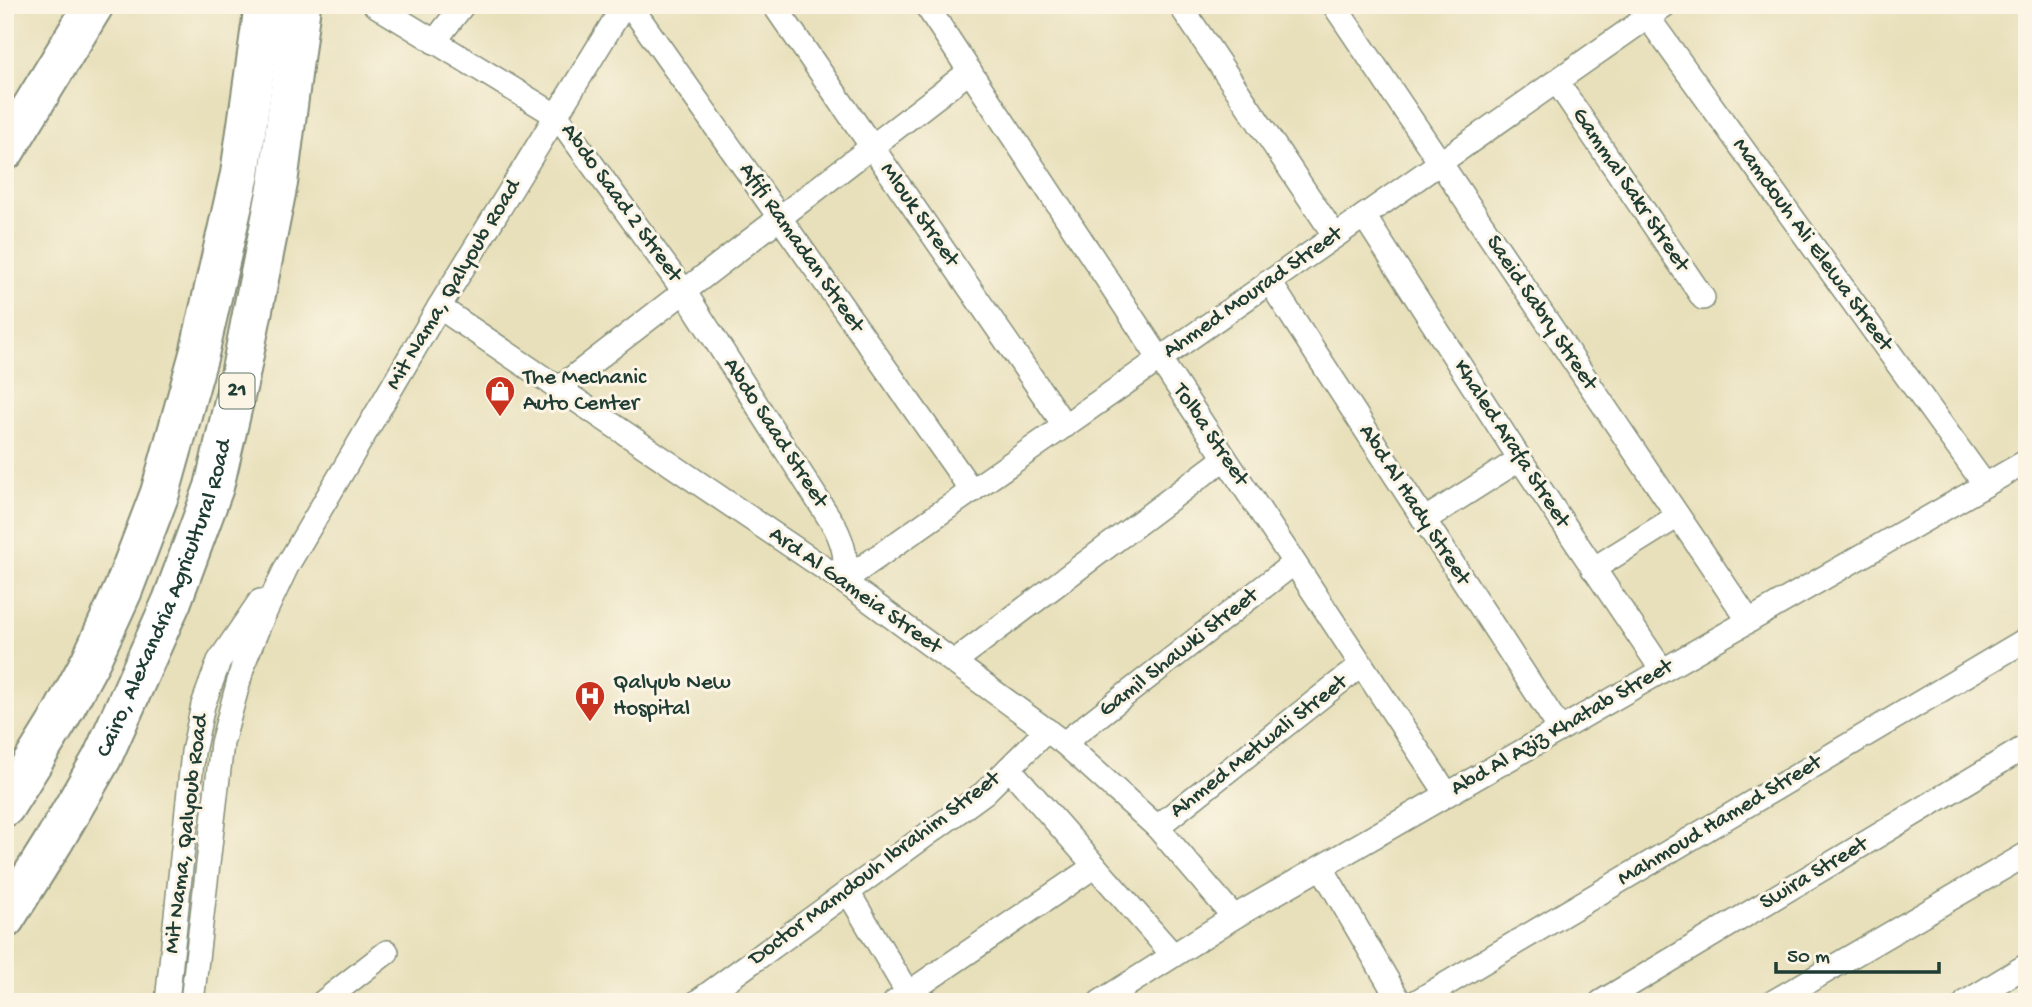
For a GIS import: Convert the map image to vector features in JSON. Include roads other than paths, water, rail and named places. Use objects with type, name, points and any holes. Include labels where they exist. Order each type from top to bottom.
[{"type":"highway","points":[[5,151],[94,5]]},
{"type":"highway","name":"Cairo, Alexandria Agricultural Road","points":[[5,807],[57,723],[91,660],[160,493],[199,354],[240,174],[264,5]]},
{"type":"highway","name":"Cairo, Alexandria Agricultural Road","points":[[5,919],[102,758],[173,601],[214,487],[240,375],[278,183],[301,5]]},
{"type":"street","points":[[374,5],[557,116]]},
{"type":"street","points":[[434,42],[463,5]]},
{"type":"street","name":"Mit Nama, Qalyoub Road","points":[[192,1002],[222,743],[244,662],[260,623],[287,566],[439,307],[624,5]]},
{"type":"street","name":"Afifi Ramadan Street","points":[[630,5],[972,491]]},
{"type":"street","name":"Mlouk Street","points":[[774,5],[1065,426]]},
{"type":"street","name":"Tolba Street","points":[[926,5],[1447,794]]},
{"type":"street","points":[[1180,5],[1335,236]]},
{"type":"street","name":"Saeid Sabry Street","points":[[1334,5],[1749,621]]},
{"type":"street","name":"Ahmed Mourad Street","points":[[843,581],[1557,82],[1650,9]]},
{"type":"street","name":"Mamdouh Ali Elewa Street","points":[[1650,9],[1985,485]]},
{"type":"street","points":[[559,388],[970,71]]},
{"type":"street","name":"Gammal Sakr Street","points":[[1557,82],[1703,298]]},
{"type":"street","name":"Abdo Saad 2 Street","points":[[557,116],[684,291]]},
{"type":"street","name":"Khaled Arafa Street","points":[[1364,216],[1520,459],[1662,670]]},
{"type":"street","name":"Abd Al Hady Street","points":[[1269,281],[1560,729]]},
{"type":"street","name":"Abdo Saad Street","points":[[684,291],[835,527],[844,544],[846,563],[843,581]]},
{"type":"street","name":"Ard Al Gameia Street","points":[[439,307],[843,581],[1056,736],[1157,827],[1234,917]]},
{"type":"street","points":[[955,661],[1225,458]]},
{"type":"street","points":[[1424,520],[1520,459]]},
{"type":"street","name":"Abd Al Aziz Khatab Street","points":[[1100,1002],[1234,917],[2027,461]]},
{"type":"street","points":[[1593,569],[1678,516]]},
{"type":"street","name":"Gamil Shawki Street","points":[[1056,736],[1294,563]]},
{"type":"street","name":"Mit Nama, Qalyoub Road","points":[[167,1002],[193,752],[203,705],[219,661],[245,621],[287,566]]},
{"type":"street","name":"Mahmoud Hamed Street","points":[[1416,1002],[2026,642]]},
{"type":"street","name":"Ahmed Metwali Street","points":[[1157,827],[1360,666]]},
{"type":"street","name":"Doctor Mamdouh Ibrahim Street","points":[[697,1002],[984,793],[1009,768],[1056,736]]},
{"type":"street","name":"Swira Street","points":[[1601,1002],[2027,746]]},
{"type":"street","points":[[1009,768],[1173,955]]},
{"type":"street","points":[[1773,1002],[2027,853]]},
{"type":"street","points":[[848,892],[905,999],[1095,866]]},
{"type":"street","points":[[1322,868],[1401,1002]]},
{"type":"street","points":[[323,1002],[387,952]]},
{"type":"street","points":[[1966,1002],[2027,965]]},
{"type":"place","name":"The Mechanic Auto Center","points":[[500,418]]},
{"type":"place","name":"Qalyub New Hospital","points":[[590,723]]}]
